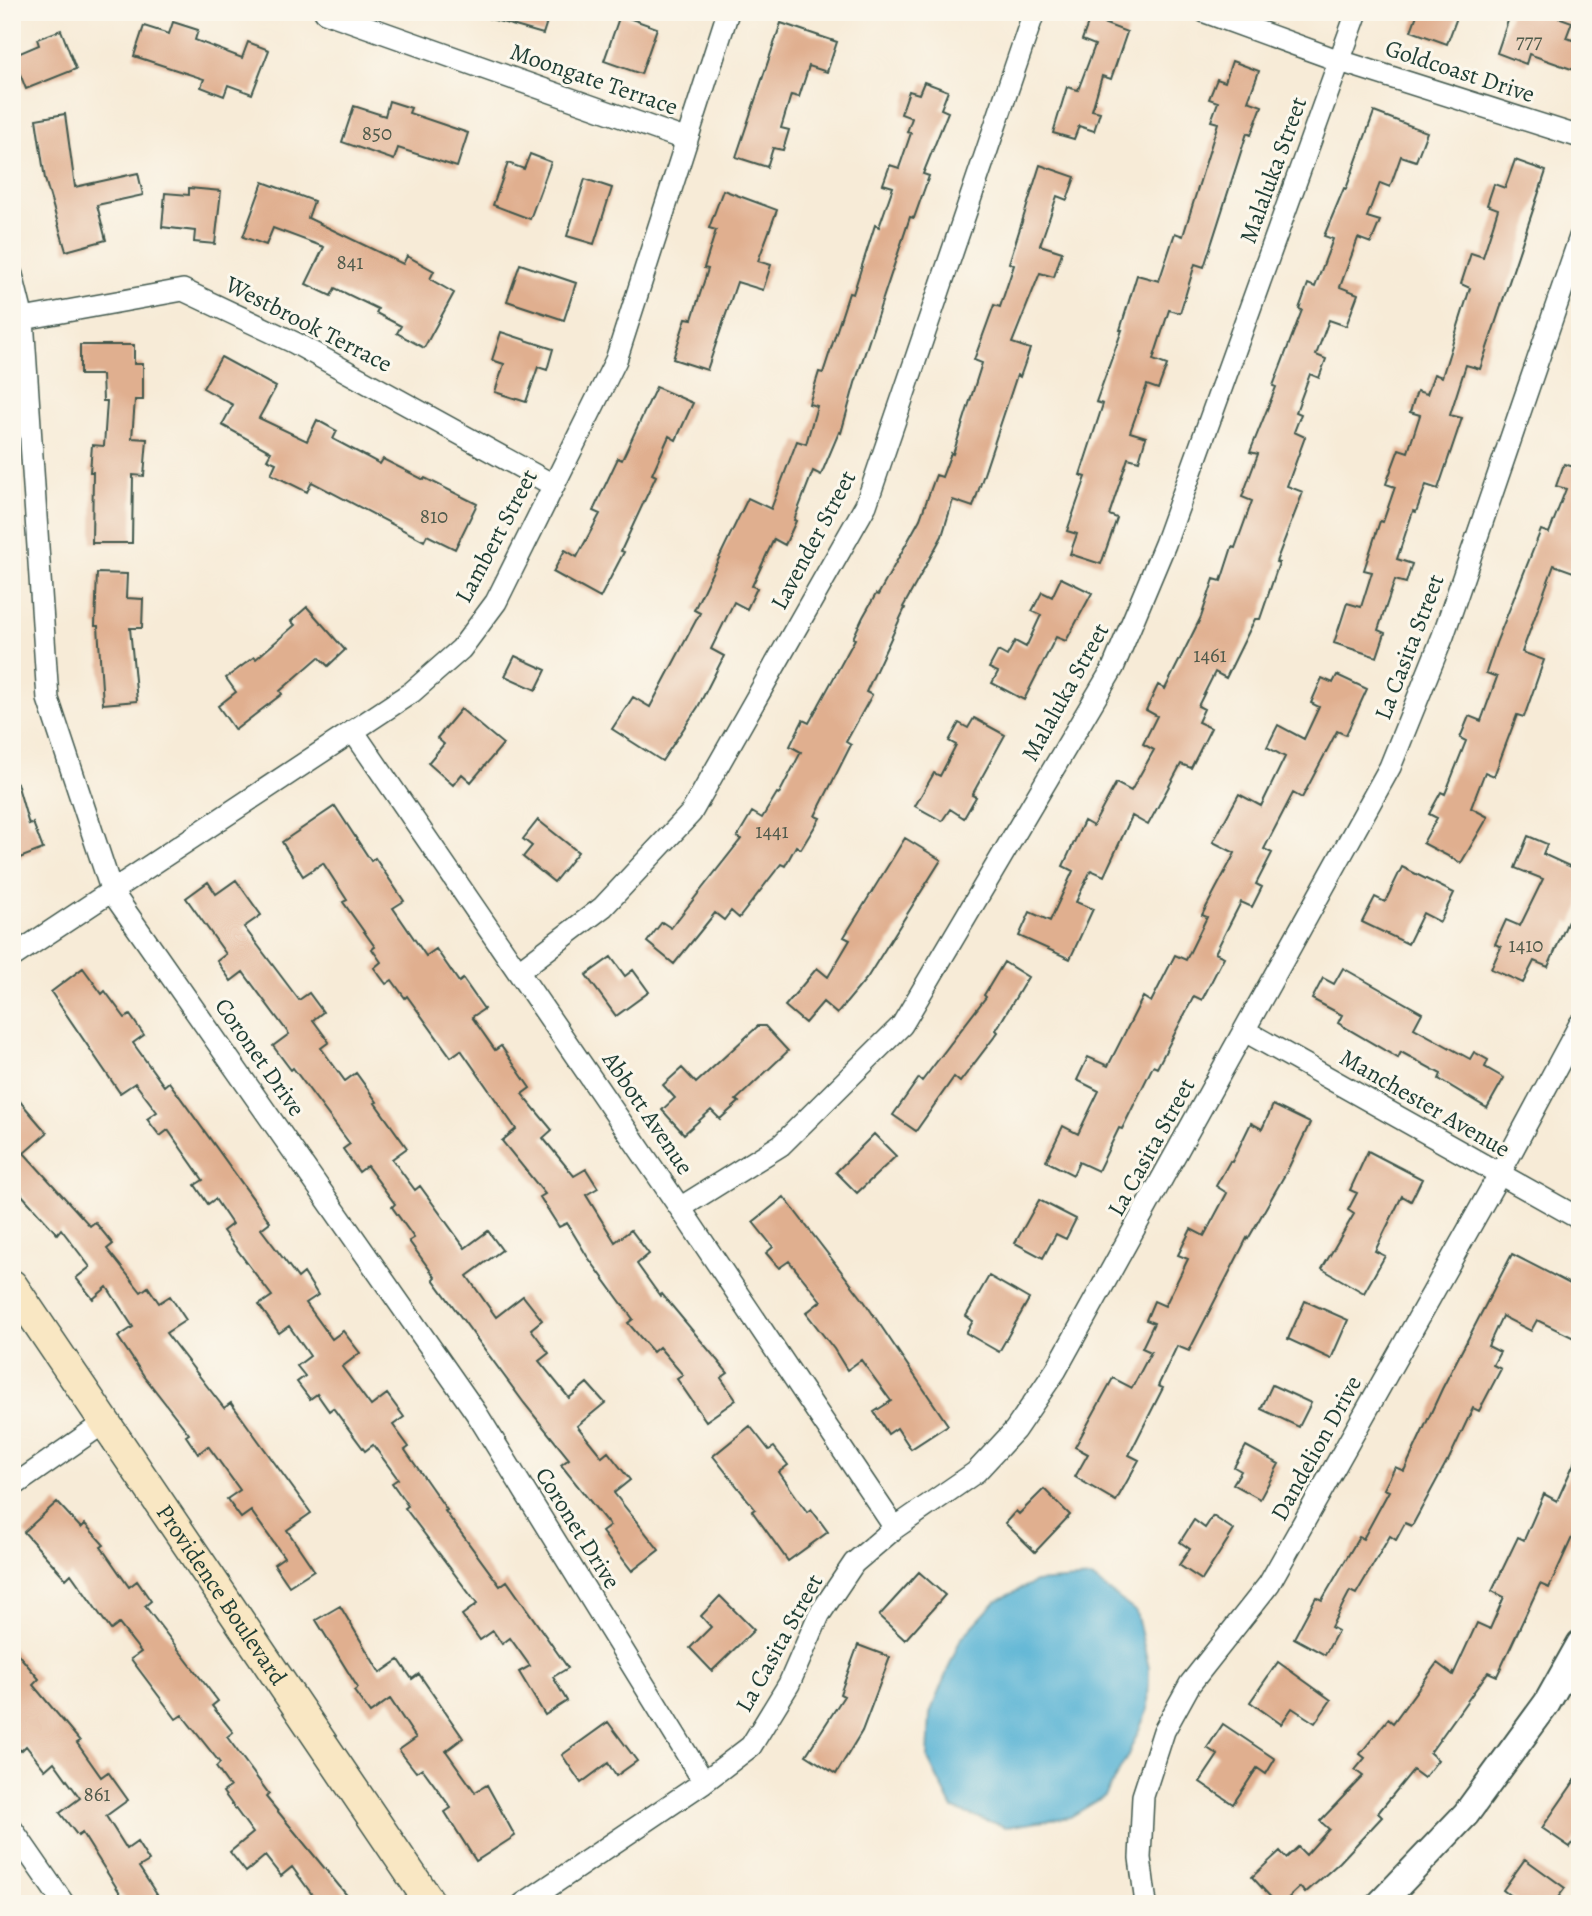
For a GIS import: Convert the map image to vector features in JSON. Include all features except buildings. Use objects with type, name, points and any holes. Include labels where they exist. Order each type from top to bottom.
[{"type":"main road","name":"Providence Boulevard","points":[[12,1285],[431,1904]]},
{"type":"street","name":"Moongate Terrace","points":[[325,12],[687,140]]},
{"type":"street","name":"Lambert Street","points":[[12,957],[412,692],[461,649],[496,601],[616,360],[728,12]]},
{"type":"street","name":"Lavender Street","points":[[519,971],[603,907],[691,813],[866,505],[1034,12]]},
{"type":"street","name":"Goldcoast Drive","points":[[1205,12],[1340,61],[1580,137]]},
{"type":"street","name":"Malaluka Street","points":[[680,1208],[781,1145],[902,1025],[1113,668],[1165,544],[1357,12]]},
{"type":"street","name":"La Casita Street","points":[[523,1904],[704,1782],[751,1746],[789,1684],[819,1615],[854,1563],[895,1528],[976,1472],[1016,1430],[1056,1370],[1390,766],[1443,636],[1580,237]]},
{"type":"street","name":"Coronet Drive","points":[[12,275],[23,320],[48,699],[112,892],[477,1414],[704,1782]]},
{"type":"street","name":"Westbrook Terrace","points":[[23,320],[183,290],[295,343],[553,485]]},
{"type":"street","name":"Abbott Avenue","points":[[353,731],[519,971],[895,1528]]},
{"type":"street","name":"Dandelion Drive","points":[[1146,1904],[1140,1858],[1143,1796],[1164,1731],[1190,1684],[1269,1584],[1499,1175],[1580,1024]]},
{"type":"street","name":"Manchester Avenue","points":[[1245,1031],[1580,1219]]},
{"type":"street","points":[[12,1487],[105,1422]]},
{"type":"street","points":[[1380,1904],[1466,1814],[1547,1703],[1580,1644]]},
{"type":"street","points":[[12,1829],[64,1904]]},
{"type":"water","points":[[1092,1578],[1136,1612],[1149,1668],[1148,1709],[1127,1757],[1105,1796],[1070,1817],[1006,1827],[953,1809],[928,1759],[930,1713],[960,1640],[996,1601],[1035,1582]]}]
